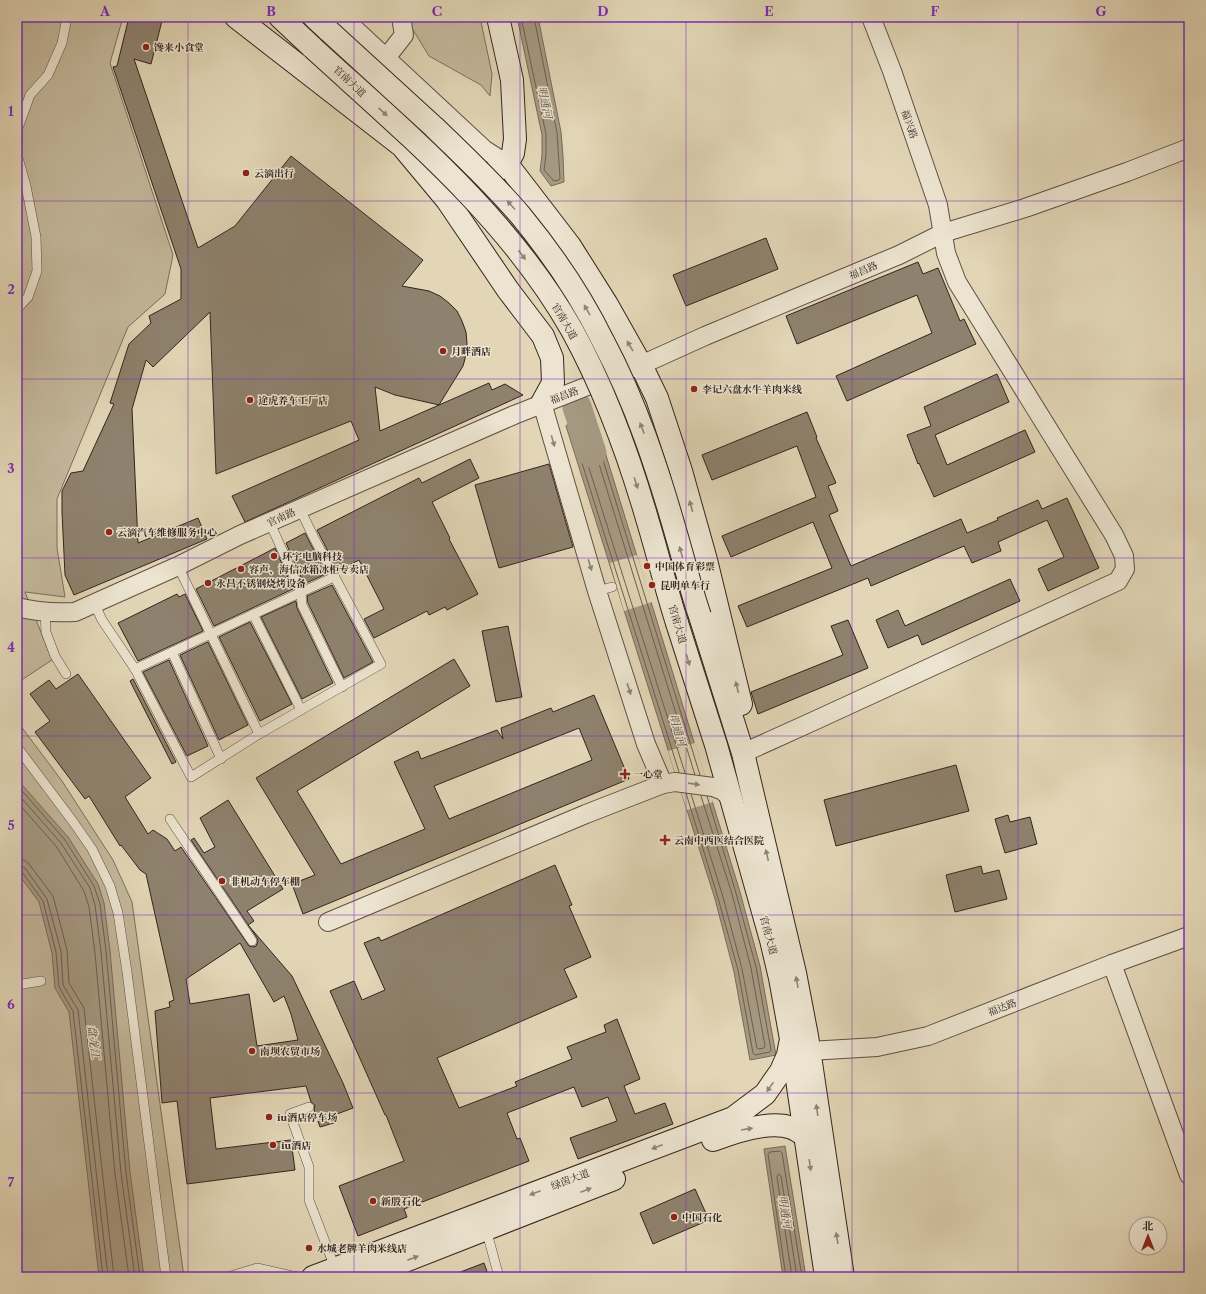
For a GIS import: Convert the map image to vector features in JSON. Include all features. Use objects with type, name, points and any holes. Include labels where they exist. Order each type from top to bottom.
[{"type":"main road","points":[[236,17],[402,146],[447,200],[508,290],[543,336],[552,358],[553,383],[542,403]]},
{"type":"main road","name":"官南大道","points":[[280,17],[467,192],[518,250],[547,291],[579,345],[611,415],[642,500],[692,675],[711,731],[731,799],[771,940],[780,978],[791,1039],[826,1277]]},
{"type":"main road","name":"官南大道","points":[[314,17],[426,120],[484,176],[541,241],[567,278],[604,341],[633,406],[664,493],[700,616],[743,753],[795,973],[809,1051],[842,1277]]},
{"type":"main road","points":[[447,200],[506,164],[513,153],[515,139],[512,80],[498,17]]},
{"type":"main road","points":[[506,164],[570,246],[606,303],[641,365],[657,398],[681,471],[706,560],[743,715],[743,753]]},
{"type":"main road","name":"绿茵大道","points":[[313,1277],[733,1118],[765,1094],[781,1070],[788,1055],[791,1039]]},
{"type":"main road","name":"绿茵大道","points":[[364,1277],[736,1131],[775,1125],[792,1128],[806,1136]]},
{"type":"street","points":[[342,17],[486,150],[506,164]]},
{"type":"street","points":[[386,58],[404,35],[401,17]]},
{"type":"street","name":"福兴路","points":[[743,753],[1118,581],[1125,569],[1124,556],[1114,535],[957,282],[946,253],[938,205],[892,71],[871,17]]},
{"type":"street","name":"福昌路","points":[[542,403],[641,365],[705,336],[899,255],[943,233],[1025,208],[1127,172],[1189,148]]},
{"type":"street","points":[[542,403],[605,589],[646,744],[669,783]]},
{"type":"street","name":"官南路","points":[[17,607],[29,610],[58,613],[75,612],[178,566],[223,543],[542,403]]},
{"type":"street","points":[[328,922],[586,814],[669,783],[713,787],[723,791],[731,799]]},
{"type":"street","name":"福达路","points":[[809,1051],[877,1047],[928,1036],[1112,964],[1189,936]]},
{"type":"street","points":[[1112,964],[1189,1175]]},
{"type":"lane","points":[[17,309],[28,297],[38,271],[36,237],[26,186],[18,158],[18,128],[30,95],[48,75],[62,43],[67,17]]},
{"type":"lane","points":[[94,603],[102,620],[135,669],[191,777],[259,734],[381,664],[334,577],[300,509]]},
{"type":"lane","points":[[270,523],[301,592],[302,605],[342,687]]},
{"type":"lane","points":[[178,566],[259,734]]},
{"type":"lane","points":[[135,669],[334,577]]},
{"type":"lane","points":[[45,611],[46,632],[55,656],[66,674]]},
{"type":"lane","points":[[253,614],[301,710]]},
{"type":"lane","points":[[172,652],[221,758]]},
{"type":"lane","points":[[17,747],[92,849],[110,886],[116,906],[127,972],[166,1277]]},
{"type":"lane","points":[[170,819],[252,941]]},
{"type":"lane","points":[[17,985],[41,981]]},
{"type":"lane","points":[[309,1107],[290,1114],[309,1167],[309,1200],[335,1268]]},
{"type":"lane","points":[[486,1229],[499,1277]]},
{"type":"lane","points":[[228,1277],[257,1268],[297,1277]]},
{"type":"shaded area","points":[[17,17],[123,17],[110,63],[173,255],[165,294],[128,327],[57,499],[57,548],[65,597],[25,592],[52,660],[17,683]]},
{"type":"shaded area","points":[[410,17],[480,17],[492,74],[490,96],[481,85],[429,56],[410,25]]},
{"type":"shaded area","points":[[17,721],[62,781],[113,860],[132,902],[184,1277],[17,1277]]},
{"type":"water","points":[[517,17],[538,17],[561,132],[563,156],[564,182],[551,186],[540,171],[542,135]]},
{"type":"water","points":[[580,415],[594,416],[740,892],[760,966],[776,1055],[750,1060],[734,972],[715,899],[566,426],[573,418]]},
{"type":"water","name":"盘龙江","points":[[17,779],[68,837],[98,884],[104,903],[110,951],[130,1172],[144,1277],[99,1277],[69,1012],[55,988],[52,953],[39,902],[17,872]]},
{"type":"water","points":[[785,1146],[806,1277],[783,1277],[764,1149]]},
{"type":"pier","points":[[637,555],[652,602],[624,611],[610,563]]},
{"type":"pier","points":[[695,743],[713,802],[687,810],[668,751]]},
{"type":"building","points":[[129,17],[163,17],[151,64],[134,59],[198,248],[235,226],[291,156],[423,260],[402,286],[429,291],[440,296],[457,311],[466,332],[466,355],[463,366],[439,405],[395,395],[375,387],[380,431],[489,383],[492,390],[505,384],[523,395],[245,522],[232,496],[359,440],[351,421],[216,474],[210,312],[153,367],[146,360],[132,409],[138,543],[198,518],[207,539],[74,595],[65,575],[62,491],[71,473],[83,471],[114,404],[110,403],[129,344],[151,323],[149,316],[181,299],[181,269],[113,67],[117,66]]},
{"type":"building","points":[[766,238],[778,269],[686,306],[673,275]]},
{"type":"building","points":[[918,262],[923,274],[938,268],[960,321],[964,319],[976,344],[847,401],[836,376],[932,333],[917,295],[797,344],[786,316]]},
{"type":"building","points":[[997,374],[1009,402],[935,435],[947,465],[1025,430],[1035,452],[934,497],[919,463],[918,464],[907,435],[931,426],[924,407]]},
{"type":"building","points":[[807,412],[817,437],[816,438],[836,483],[828,486],[838,511],[829,515],[851,566],[961,519],[967,533],[998,520],[997,518],[1038,500],[1042,509],[1067,498],[1099,568],[1048,591],[1038,569],[1064,557],[1047,520],[998,542],[1001,551],[972,563],[964,546],[871,586],[868,578],[747,627],[738,606],[832,568],[813,522],[731,557],[722,536],[816,497],[797,446],[712,480],[702,455]]},
{"type":"building","points":[[470,459],[479,478],[432,502],[450,538],[449,539],[478,594],[447,610],[445,607],[429,615],[427,611],[374,638],[364,619],[384,609],[359,560],[338,571],[317,530],[419,478],[422,483]]},
{"type":"building","points":[[549,464],[573,547],[499,568],[475,485]]},
{"type":"building","points":[[305,533],[326,574],[304,584],[286,543]]},
{"type":"building","points":[[275,548],[293,589],[214,626],[196,589]]},
{"type":"building","points":[[1010,579],[1020,601],[922,645],[918,635],[888,648],[876,620],[898,610],[905,626]]},
{"type":"building","points":[[332,585],[373,662],[344,678],[308,603],[307,596]]},
{"type":"building","points":[[177,594],[179,597],[185,594],[203,631],[138,661],[118,623]]},
{"type":"building","points":[[296,601],[297,608],[333,683],[302,699],[261,617]]},
{"type":"building","points":[[848,620],[868,668],[758,714],[751,692],[843,655],[831,626]]},
{"type":"building","points":[[250,622],[292,704],[260,721],[219,637]]},
{"type":"building","points":[[508,626],[522,697],[496,702],[482,631]]},
{"type":"building","points":[[208,642],[248,725],[219,740],[180,655]]},
{"type":"building","points":[[454,659],[470,686],[297,791],[341,864],[425,829],[394,762],[418,751],[421,759],[497,730],[503,739],[501,728],[551,708],[553,712],[594,695],[629,779],[303,914],[292,884],[315,875],[256,778]],"holes":[[[579,728],[592,760],[449,819],[434,786]]]},
{"type":"building","points":[[169,660],[208,746],[187,756],[143,672]]},
{"type":"building","points":[[78,674],[151,778],[125,797],[148,834],[153,830],[167,839],[175,851],[181,847],[249,946],[256,946],[258,941],[249,926],[292,976],[343,1083],[353,1108],[337,1114],[337,1122],[320,1127],[314,1110],[315,1105],[311,1102],[306,1086],[210,1098],[216,1149],[291,1140],[295,1170],[187,1184],[177,1101],[162,1103],[155,1011],[170,1007],[169,1002],[174,1000],[146,874],[140,870],[121,845],[120,846],[89,796],[85,799],[35,732],[50,721],[30,694],[49,680],[56,689]],"holes":[[[240,943],[274,1002],[284,996],[291,1014],[298,1040],[257,1046],[249,994],[190,1004],[186,979]]]},
{"type":"building","points":[[133,679],[176,762],[172,764],[130,681]]},
{"type":"building","points":[[956,765],[969,811],[836,846],[824,800]]},
{"type":"building","points":[[228,800],[283,889],[247,911],[254,921],[248,925],[191,840],[194,838],[204,853],[215,847],[200,818]]},
{"type":"building","points":[[1008,815],[1010,822],[1030,817],[1037,844],[1005,853],[995,819]]},
{"type":"building","points":[[555,865],[572,905],[569,906],[591,957],[564,969],[577,997],[437,1058],[459,1108],[517,1086],[515,1082],[572,1059],[567,1047],[606,1032],[604,1025],[617,1019],[640,1079],[624,1086],[635,1114],[665,1103],[673,1124],[578,1159],[570,1138],[617,1121],[608,1097],[582,1107],[574,1087],[507,1113],[517,1139],[520,1138],[529,1161],[404,1209],[407,1217],[358,1236],[339,1186],[404,1161],[386,1115],[330,991],[354,981],[362,1000],[385,990],[364,943],[379,937],[381,941]]},
{"type":"building","points":[[981,866],[983,874],[999,870],[1007,899],[955,912],[946,875]]},
{"type":"building","name":"中国石化","points":[[695,1189],[709,1220],[653,1244],[640,1213]]},
{"type":"building","points":[[484,1263],[489,1277],[450,1276]]},
{"type":"waterway","name":"明通河","points":[[577,407],[592,453]]},
{"type":"place","name":"馋来小食堂","points":[[146,47]]},
{"type":"place","name":"云滴出行","points":[[246,173]]},
{"type":"place","name":"月畔酒店","points":[[443,351]]},
{"type":"place","name":"李记六盘水牛羊肉米线","points":[[694,389]]},
{"type":"place","name":"途虎养车工厂店","points":[[250,400]]},
{"type":"place","name":"云滴汽车维修服务中心","points":[[109,532]]},
{"type":"place","name":"环宇电脑科技","points":[[274,556]]},
{"type":"place","name":"中国体育彩票","points":[[647,566]]},
{"type":"place","name":"容声、海信冰箱冰柜专卖店","points":[[241,569]]},
{"type":"place","name":"永昌不锈钢烧烤设备","points":[[208,583]]},
{"type":"place","name":"昆明单车行","points":[[652,585]]},
{"type":"place","name":"一心堂","points":[[625,774]]},
{"type":"place","name":"云南中西医结合医院","points":[[665,840]]},
{"type":"place","name":"非机动车停车棚","points":[[222,881]]},
{"type":"place","name":"南坝农贸市场","points":[[252,1051]]},
{"type":"place","name":"iu酒店停车场","points":[[269,1117]]},
{"type":"place","name":"iu酒店","points":[[273,1145]]},
{"type":"place","name":"新殷石化","points":[[373,1201]]},
{"type":"place","name":"中国石化","points":[[674,1217]]},
{"type":"place","name":"水城老牌羊肉米线店","points":[[309,1248]]}]
